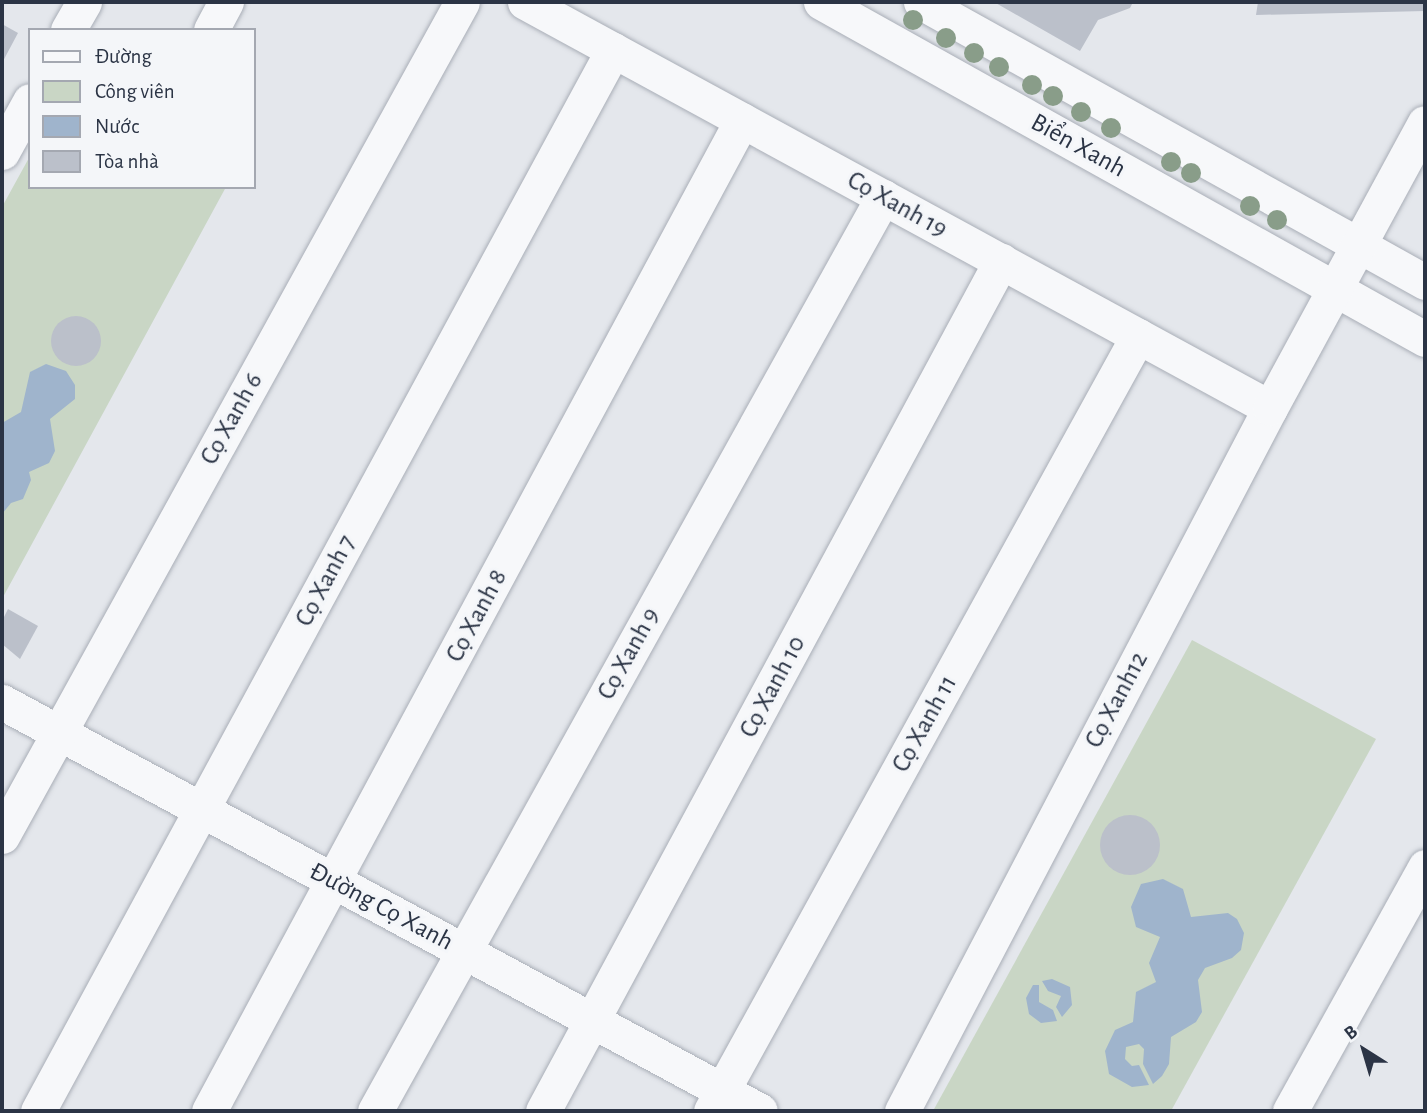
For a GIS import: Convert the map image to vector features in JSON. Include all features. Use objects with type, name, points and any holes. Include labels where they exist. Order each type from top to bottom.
[{"type":"street","points":[[69,28],[84,2]]},
{"type":"street","points":[[212,28],[226,2]]},
{"type":"street","name":"Cọ Xanh 6","points":[[2,836],[462,2]]},
{"type":"street","name":"Cọ Xanh 19","points":[[525,2],[1270,408]]},
{"type":"street","name":"Biển Xanh","points":[[821,2],[1425,339]]},
{"type":"street","name":"Biển Xanh","points":[[921,2],[1425,282]]},
{"type":"street","name":"Cọ Xanh 7","points":[[38,1111],[613,50]]},
{"type":"street","points":[[2,152],[28,105]]},
{"type":"street","name":"Cọ Xanh 8","points":[[209,1111],[335,882],[742,120]]},
{"type":"street","points":[[1335,290],[1425,123]]},
{"type":"street","name":"Cọ Xanh 9","points":[[375,1111],[884,197]]},
{"type":"street","name":"Cọ Xanh 10","points":[[543,1111],[1001,261]]},
{"type":"street","name":"Cọ Xanh12","points":[[902,1111],[1270,408],[1335,290]]},
{"type":"street","name":"Cọ Xanh 11","points":[[717,1101],[1138,336]]},
{"type":"street","name":"Đường Cọ Xanh","points":[[2,702],[201,813],[593,1021],[717,1101],[760,1111]]},
{"type":"street","points":[[1290,1111],[1425,867]]},
{"type":"green space","points":[[28,160],[28,189],[225,189],[2,599],[2,207]]},
{"type":"green space","points":[[1192,640],[1376,739],[1171,1111],[933,1111]]},
{"type":"water","points":[[46,364],[66,371],[75,385],[75,399],[50,419],[55,451],[49,463],[29,472],[31,480],[23,499],[11,503],[2,514],[2,423],[21,412],[30,372]]},
{"type":"water","points":[[1163,879],[1183,889],[1191,917],[1228,913],[1237,919],[1244,933],[1241,950],[1232,958],[1205,968],[1198,980],[1202,1012],[1196,1022],[1171,1037],[1169,1064],[1162,1076],[1153,1084],[1143,1064],[1144,1049],[1139,1044],[1126,1047],[1125,1059],[1132,1066],[1139,1065],[1149,1085],[1132,1087],[1109,1074],[1105,1051],[1115,1030],[1133,1022],[1136,992],[1156,982],[1149,963],[1160,937],[1136,927],[1131,907],[1141,884]]},
{"type":"water","points":[[1052,979],[1070,987],[1072,1005],[1062,1017],[1056,1007],[1061,996],[1048,991],[1042,981]]},
{"type":"water","points":[[1033,985],[1039,985],[1039,1002],[1053,1010],[1057,1021],[1041,1023],[1029,1014],[1026,998]]},
{"type":"building","points":[[994,2],[1133,2],[1130,8],[1098,20],[1080,51]]},
{"type":"building","points":[[1258,2],[1425,2],[1425,11],[1256,15]]},
{"type":"building","points":[[2,24],[18,33],[2,63]]},
{"type":"building","points":[[76,316],[94,323],[101,341],[94,359],[76,366],[58,359],[51,341],[58,323]]},
{"type":"building","points":[[8,609],[38,626],[20,659],[2,644],[2,621]]},
{"type":"building","points":[[1130,815],[1147,820],[1155,828],[1160,845],[1155,862],[1147,870],[1130,875],[1113,870],[1105,862],[1100,845],[1105,828],[1113,820]]}]
